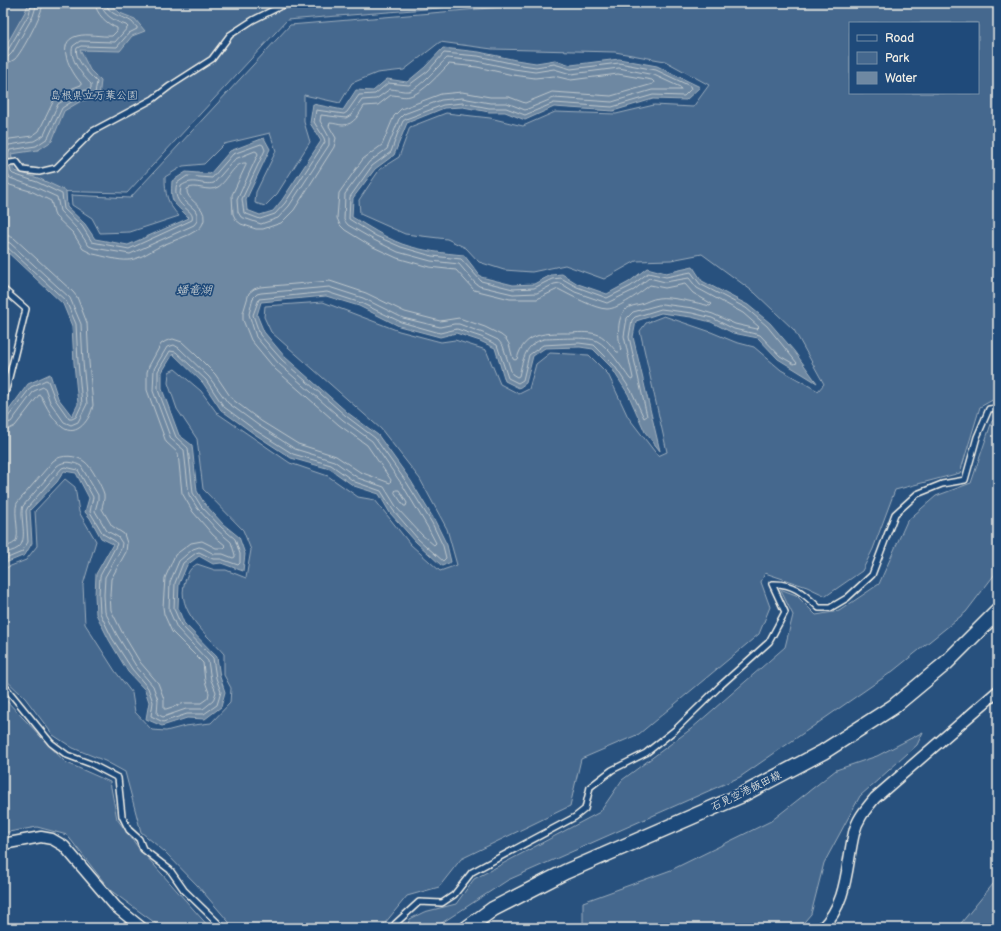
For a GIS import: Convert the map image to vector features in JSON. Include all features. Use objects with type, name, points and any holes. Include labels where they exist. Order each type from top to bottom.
[{"type":"main road","name":"石見空港飯田線","points":[[467,928],[493,909],[565,872],[740,796],[823,752],[893,707],[946,663],[998,611]]},
{"type":"street","points":[[822,928],[829,921],[838,905],[845,886],[854,832],[860,817],[874,798],[998,691]]},
{"type":"street","points":[[3,844],[41,837],[52,839],[64,846],[116,907],[142,928]]},
{"type":"lane","points":[[3,164],[17,162],[23,170],[40,172],[56,168],[93,131],[153,99],[170,86],[212,59],[230,35],[253,20],[281,6],[291,3]]},
{"type":"lane","points":[[3,289],[26,309],[3,402]]},
{"type":"lane","points":[[394,928],[395,924],[419,902],[442,903],[454,895],[472,872],[575,817],[585,809],[590,787],[612,770],[646,753],[675,730],[720,686],[769,642],[785,612],[772,584],[779,584],[798,589],[819,608],[830,608],[847,598],[872,575],[895,514],[917,494],[942,484],[966,480],[977,437],[989,409],[998,408]]},
{"type":"lane","points":[[3,684],[51,743],[67,755],[91,764],[118,778],[122,816],[129,830],[139,840],[143,849],[170,870],[184,890],[222,928]]},
{"type":"green space","name":"島根県立万葉公園","points":[[3,3],[502,3],[287,20],[127,193],[3,190]]},
{"type":"green space","points":[[549,3],[998,3],[998,397],[980,407],[960,473],[895,490],[873,549],[862,571],[826,596],[807,587],[765,573],[761,582],[770,607],[759,634],[639,734],[581,759],[570,806],[461,859],[439,887],[407,896],[381,928],[234,928],[197,885],[165,852],[141,832],[125,772],[105,761],[73,748],[53,735],[25,698],[3,677],[3,569],[26,560],[37,546],[35,511],[65,479],[75,487],[79,512],[96,541],[83,585],[85,624],[115,671],[132,693],[135,712],[152,730],[166,731],[185,726],[211,723],[230,703],[231,688],[224,675],[224,654],[194,621],[188,612],[184,602],[183,592],[188,573],[192,567],[197,564],[215,570],[226,570],[246,578],[251,550],[243,530],[203,489],[197,439],[177,409],[168,383],[169,372],[175,369],[201,391],[217,413],[290,463],[328,476],[358,497],[375,500],[410,544],[440,571],[457,565],[447,529],[420,479],[381,429],[271,332],[264,317],[265,306],[323,302],[399,331],[441,342],[455,340],[486,350],[500,384],[519,394],[529,389],[536,364],[550,353],[589,355],[608,374],[628,417],[658,456],[667,452],[640,331],[646,323],[664,316],[711,332],[735,342],[754,347],[781,370],[818,391],[824,384],[794,330],[755,293],[702,254],[671,260],[636,261],[604,279],[565,265],[532,272],[504,270],[479,262],[466,248],[447,239],[405,234],[360,214],[359,200],[380,169],[399,157],[410,127],[446,113],[490,118],[523,126],[555,112],[616,114],[654,105],[693,107],[709,85],[665,61],[615,52],[492,49],[440,42],[404,70],[377,73],[352,83],[340,103],[304,95],[304,122],[310,142],[277,194],[265,206],[255,203],[256,192],[276,151],[270,133],[224,144],[204,164],[183,166],[165,177],[169,202],[179,216],[130,232],[100,233],[92,218],[72,205],[71,195],[130,198],[290,25]]},
{"type":"green space","points":[[998,417],[998,570],[966,612],[893,671],[740,777],[508,880],[434,928],[406,928],[410,919],[424,912],[456,904],[474,879],[600,812],[622,780],[691,729],[785,647],[793,615],[780,589],[796,595],[816,615],[839,611],[879,584],[907,521],[936,496],[971,483],[992,421]]},
{"type":"green space","points":[[3,697],[65,762],[110,782],[117,819],[138,847],[210,928],[162,928],[110,890],[67,835],[37,827],[3,833]]},
{"type":"green space","points":[[923,732],[917,745],[860,796],[824,863],[811,914],[799,928],[583,928],[583,902],[671,870],[771,821],[836,770],[877,756]]},
{"type":"green space","points":[[998,878],[998,928],[957,928]]},
{"type":"water","name":"蟠竜湖","points":[[29,3],[109,3],[120,13],[135,19],[145,31],[132,36],[120,51],[80,50],[90,70],[101,81],[99,97],[81,101],[64,111],[52,141],[38,150],[11,154],[15,171],[38,178],[66,191],[67,207],[85,224],[95,239],[128,245],[189,218],[174,202],[172,195],[172,181],[186,172],[210,174],[230,151],[264,138],[270,149],[246,200],[247,210],[260,215],[273,211],[282,200],[321,141],[310,123],[313,104],[343,110],[356,90],[373,91],[387,79],[407,82],[425,67],[443,48],[479,52],[536,63],[555,60],[571,65],[619,59],[657,66],[700,87],[686,100],[653,99],[613,111],[554,107],[525,120],[505,112],[489,112],[463,107],[444,108],[407,123],[394,155],[375,169],[353,198],[352,217],[382,235],[402,244],[425,250],[464,255],[481,277],[513,285],[534,284],[551,275],[562,274],[578,284],[607,294],[629,282],[647,268],[666,273],[693,267],[702,281],[748,305],[770,323],[794,351],[817,383],[778,359],[758,338],[733,333],[711,322],[691,317],[661,313],[636,321],[633,337],[660,451],[645,432],[628,394],[611,367],[593,349],[580,347],[545,348],[533,356],[526,383],[519,388],[505,381],[495,348],[456,333],[440,337],[399,326],[359,306],[326,296],[261,302],[257,315],[264,332],[285,357],[348,413],[378,435],[411,481],[435,521],[447,545],[451,562],[442,566],[416,542],[390,513],[379,494],[354,486],[330,469],[291,458],[221,410],[203,383],[173,354],[162,372],[162,389],[179,435],[192,445],[197,491],[204,503],[223,524],[239,537],[245,554],[243,571],[221,563],[213,564],[199,556],[187,565],[179,584],[178,608],[184,623],[217,657],[220,677],[225,692],[221,707],[205,719],[187,718],[162,726],[146,719],[149,702],[145,690],[128,672],[96,614],[96,574],[113,544],[101,538],[85,512],[89,498],[76,473],[64,471],[57,482],[30,510],[32,543],[25,555],[3,564],[3,418],[28,384],[50,374],[58,398],[72,416],[78,404],[72,326],[63,304],[3,248],[3,51]]}]
